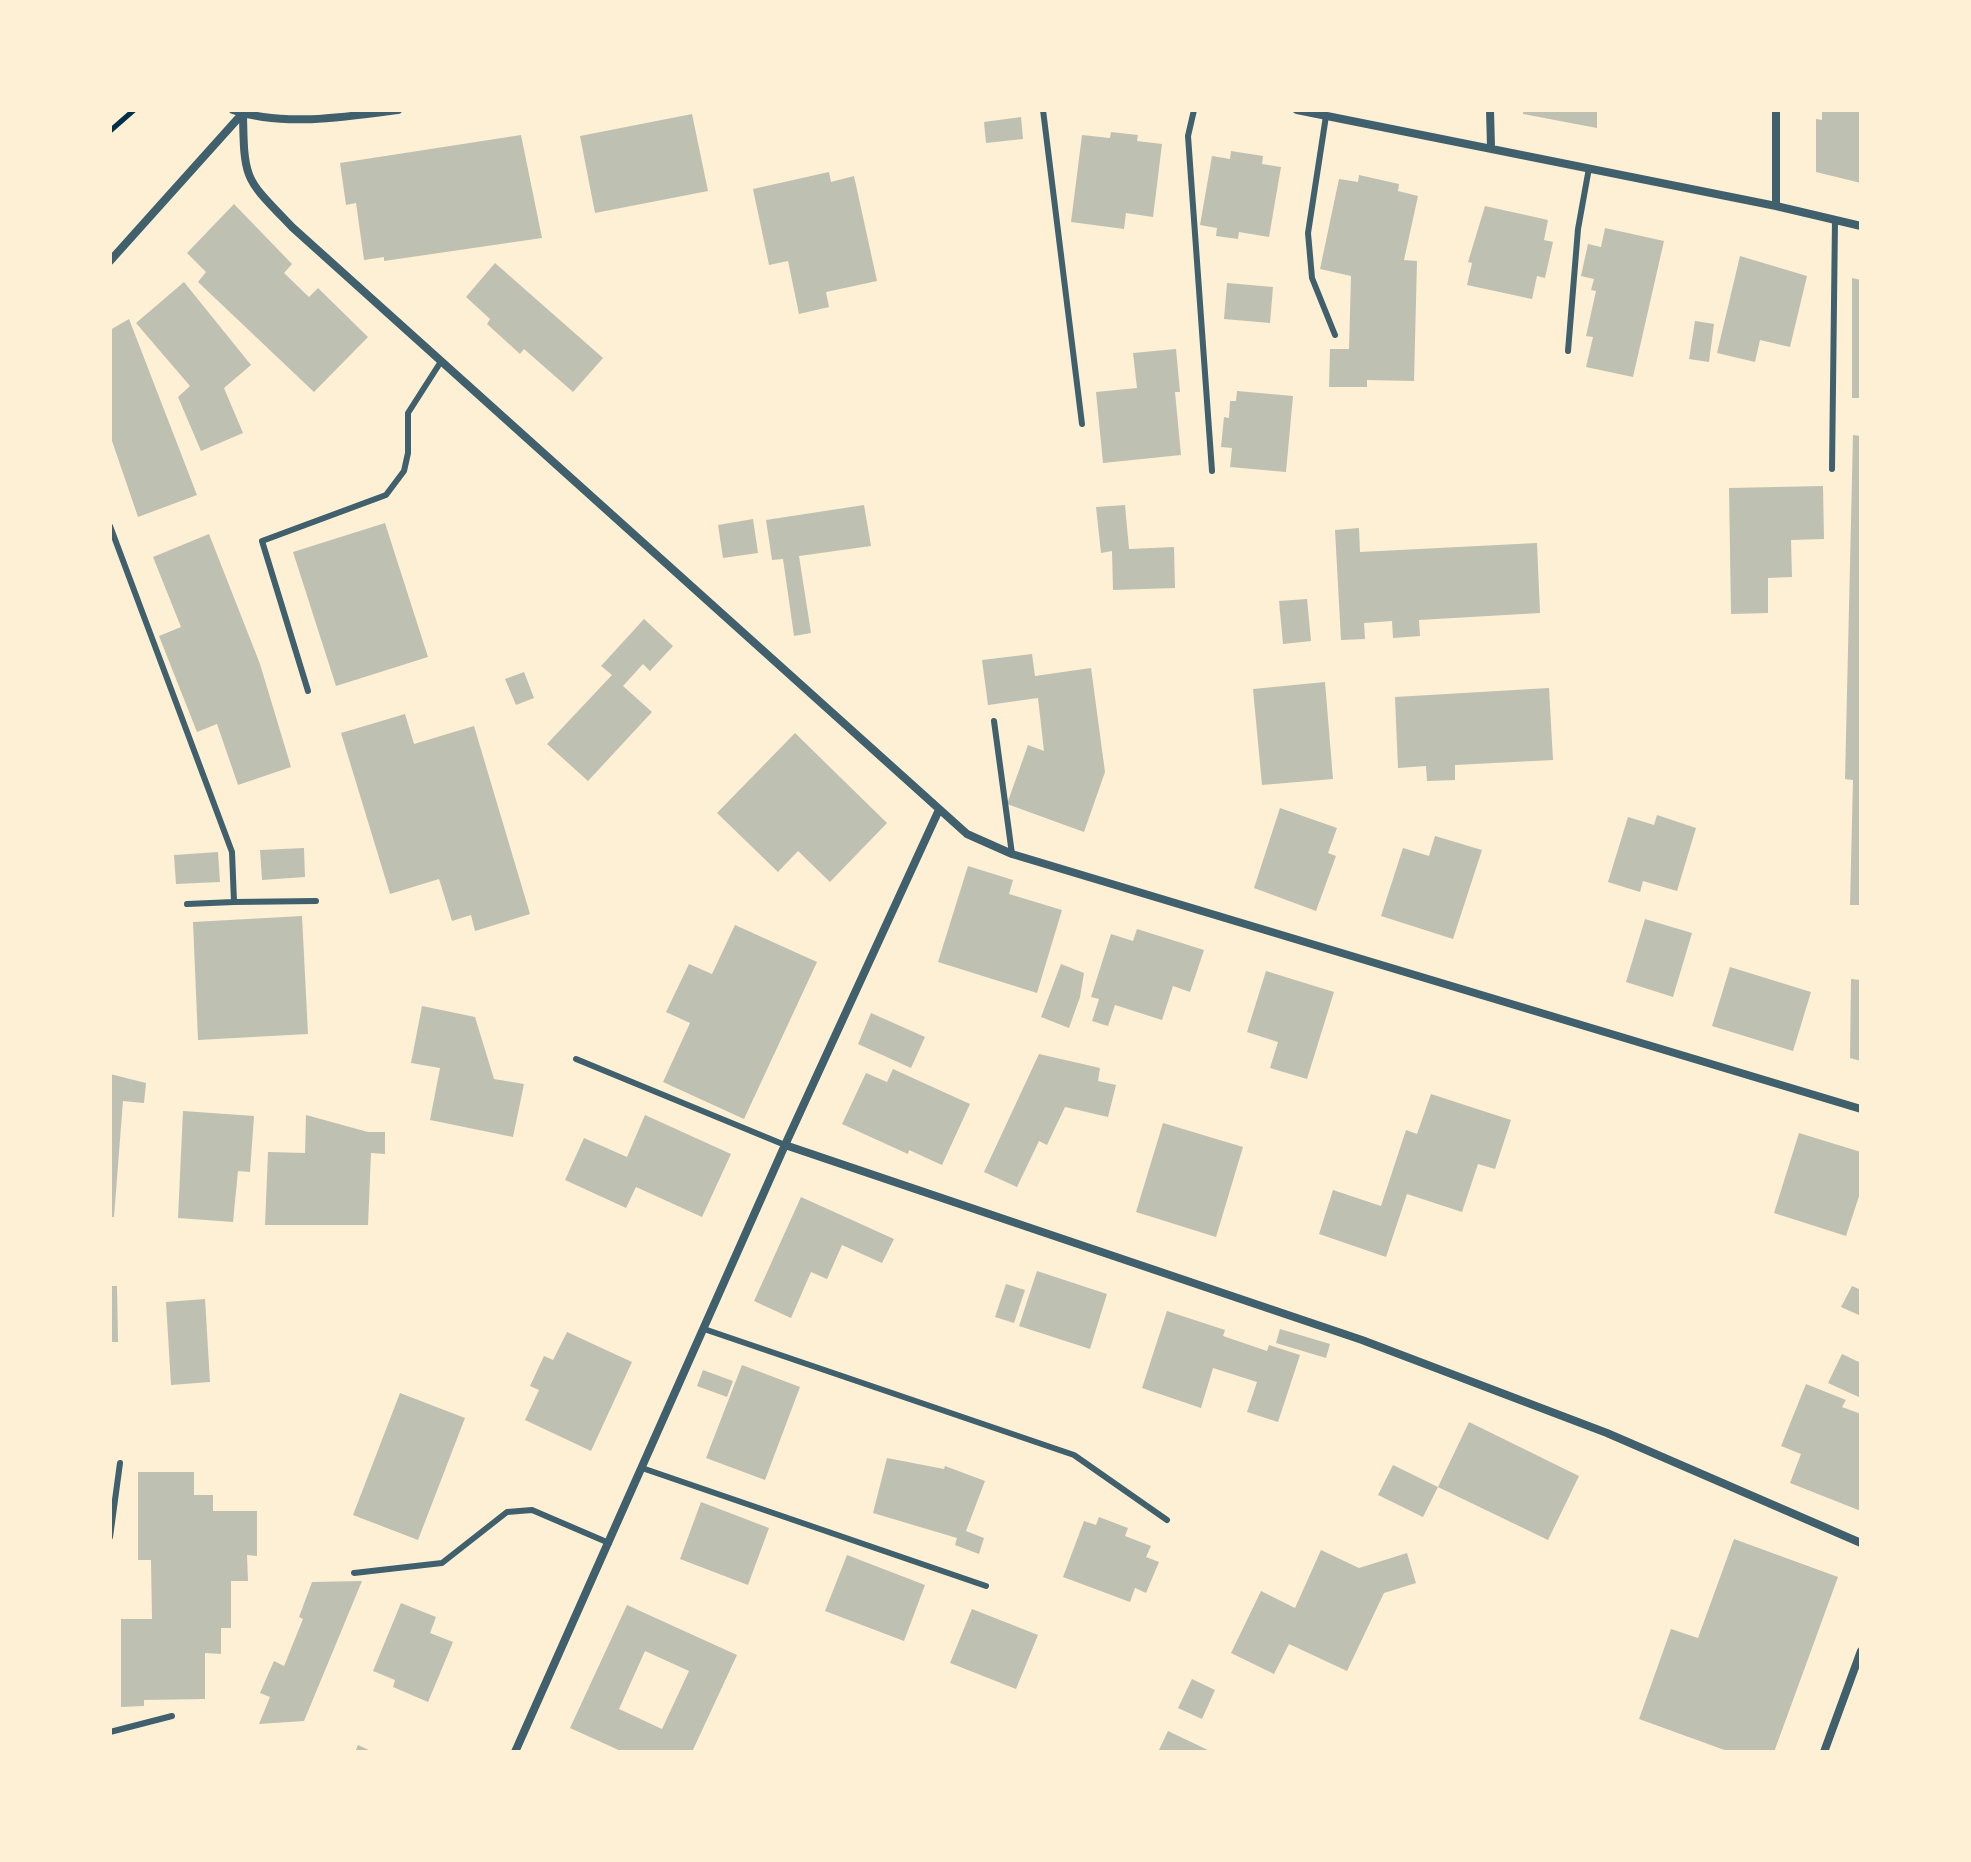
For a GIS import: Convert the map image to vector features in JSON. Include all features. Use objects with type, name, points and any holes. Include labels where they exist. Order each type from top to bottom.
[{"type":"street","points":[[238,112],[314,114],[398,110]]},
{"type":"street","points":[[1297,110],[1589,167],[1861,226]]},
{"type":"street","points":[[1490,110],[1491,147]]},
{"type":"street","points":[[1776,110],[1776,206]]},
{"type":"street","points":[[110,261],[238,112]]},
{"type":"street","points":[[238,112],[244,166],[249,181],[292,227],[938,812],[967,834],[1012,854],[1861,1109]]},
{"type":"street","points":[[515,1752],[785,1145],[938,812]]},
{"type":"street","points":[[785,1145],[1362,1340],[1607,1433],[1861,1543]]},
{"type":"street","points":[[1824,1752],[1861,1651]]},
{"type":"lane","points":[[1043,110],[1082,424]]},
{"type":"lane","points":[[1194,110],[1188,136],[1212,471]]},
{"type":"lane","points":[[1326,116],[1308,233],[1312,278],[1335,335]]},
{"type":"lane","points":[[1568,351],[1578,229],[1589,167]]},
{"type":"lane","points":[[1832,469],[1835,220]]},
{"type":"lane","points":[[308,691],[262,541],[386,495],[404,471],[408,453],[408,413],[440,363]]},
{"type":"lane","points":[[110,526],[232,852],[234,902]]},
{"type":"lane","points":[[994,721],[1012,854]]},
{"type":"lane","points":[[187,904],[316,901]]},
{"type":"lane","points":[[576,1059],[785,1145]]},
{"type":"lane","points":[[704,1329],[1074,1455],[1167,1520]]},
{"type":"lane","points":[[110,1537],[120,1463]]},
{"type":"lane","points":[[642,1468],[986,1586]]},
{"type":"lane","points":[[354,1573],[442,1563],[507,1512],[532,1510],[609,1543]]},
{"type":"lane","points":[[110,1732],[172,1716]]},
{"type":"path","points":[[110,131],[134,110]]},
{"type":"building","points":[[1523,110],[1597,110],[1597,128],[1523,114]]},
{"type":"building","points":[[1822,110],[1861,110],[1861,183],[1816,172],[1816,119],[1822,120]]},
{"type":"building","points":[[692,114],[708,191],[595,213],[580,136]]},
{"type":"building","points":[[1021,117],[1023,139],[986,143],[984,122]]},
{"type":"building","points":[[1111,132],[1138,135],[1137,141],[1162,144],[1153,217],[1126,213],[1124,229],[1071,222],[1082,135],[1110,138]]},
{"type":"building","points":[[521,135],[542,238],[384,261],[384,257],[364,260],[356,203],[346,205],[340,163]]},
{"type":"building","points":[[1231,151],[1263,156],[1262,164],[1281,167],[1269,237],[1239,232],[1238,239],[1216,236],[1217,228],[1200,225],[1212,156],[1230,159]]},
{"type":"building","points":[[829,172],[831,182],[854,176],[877,281],[826,292],[829,307],[799,314],[788,261],[769,265],[753,189]]},
{"type":"building","points":[[1359,175],[1399,184],[1398,191],[1418,196],[1404,260],[1417,261],[1414,381],[1367,380],[1367,387],[1329,387],[1330,349],[1349,349],[1351,276],[1320,269],[1339,179],[1358,182]]},
{"type":"building","points":[[234,204],[292,264],[284,273],[309,297],[318,288],[368,337],[314,392],[198,282],[206,272],[187,253]]},
{"type":"building","points":[[1485,206],[1548,220],[1544,240],[1553,242],[1545,278],[1537,276],[1532,299],[1467,285],[1472,263],[1468,262]]},
{"type":"building","points":[[1605,228],[1664,241],[1633,377],[1586,367],[1593,337],[1586,336],[1596,291],[1591,290],[1594,279],[1581,276],[1588,244],[1601,247]]},
{"type":"building","points":[[1740,256],[1807,276],[1790,347],[1760,340],[1755,362],[1717,353]]},
{"type":"building","points":[[495,263],[603,358],[573,392],[524,349],[520,354],[487,324],[490,319],[466,297]]},
{"type":"building","points":[[1852,278],[1861,280],[1861,398],[1852,398]]},
{"type":"building","points":[[184,282],[251,365],[224,388],[243,433],[201,451],[178,397],[190,386],[136,323]]},
{"type":"building","points":[[1227,283],[1273,287],[1270,323],[1224,319]]},
{"type":"building","points":[[129,319],[197,495],[138,517],[110,435],[110,330]]},
{"type":"building","points":[[1695,321],[1714,324],[1709,362],[1689,359]]},
{"type":"building","points":[[1176,349],[1180,392],[1175,392],[1181,455],[1103,463],[1096,392],[1137,388],[1133,353]]},
{"type":"building","points":[[1237,391],[1293,396],[1286,472],[1230,467],[1232,448],[1221,447],[1224,417],[1229,418],[1230,401],[1236,401]]},
{"type":"building","points":[[1853,435],[1861,436],[1861,905],[1850,905],[1853,780],[1845,779]]},
{"type":"building","points":[[1823,486],[1824,539],[1791,540],[1792,577],[1768,578],[1768,613],[1731,614],[1729,488]]},
{"type":"building","points":[[864,505],[871,546],[799,556],[811,633],[794,636],[783,559],[772,560],[766,520]]},
{"type":"building","points":[[1125,505],[1129,549],[1174,547],[1175,588],[1113,590],[1112,551],[1101,553],[1096,507]]},
{"type":"building","points":[[753,519],[758,553],[723,558],[718,525]]},
{"type":"building","points":[[385,523],[428,657],[336,686],[293,552]]},
{"type":"building","points":[[1359,528],[1360,552],[1537,543],[1540,613],[1419,620],[1420,636],[1393,638],[1392,621],[1364,623],[1365,639],[1341,640],[1335,530]]},
{"type":"building","points":[[209,534],[260,664],[291,767],[238,785],[217,724],[197,732],[159,636],[181,627],[153,557]]},
{"type":"building","points":[[1307,599],[1311,641],[1283,644],[1279,601]]},
{"type":"building","points":[[644,619],[673,646],[650,671],[643,664],[623,686],[652,712],[588,781],[547,744],[612,675],[601,666]]},
{"type":"building","points":[[1032,654],[1035,676],[1091,668],[1105,772],[1084,832],[1007,804],[1028,745],[1044,751],[1038,698],[988,705],[982,660]]},
{"type":"building","points":[[524,672],[534,698],[516,705],[505,679]]},
{"type":"building","points":[[1325,682],[1333,779],[1262,785],[1253,689]]},
{"type":"building","points":[[1549,688],[1553,760],[1455,765],[1455,780],[1427,781],[1426,766],[1398,768],[1395,697]]},
{"type":"building","points":[[405,714],[414,744],[474,726],[530,914],[475,931],[471,915],[452,921],[439,879],[390,894],[341,733]]},
{"type":"building","points":[[795,733],[887,823],[830,882],[798,851],[778,872],[717,813]]},
{"type":"building","points":[[1280,808],[1337,828],[1328,853],[1336,856],[1316,911],[1254,888]]},
{"type":"building","points":[[1657,815],[1696,828],[1677,891],[1643,881],[1640,892],[1608,882],[1628,817],[1654,825]]},
{"type":"building","points":[[1435,836],[1482,850],[1453,939],[1381,916],[1403,848],[1429,856]]},
{"type":"building","points":[[304,848],[305,877],[262,880],[260,850]]},
{"type":"building","points":[[218,852],[220,882],[176,884],[174,855]]},
{"type":"building","points":[[968,866],[1013,880],[1009,894],[1062,910],[1037,993],[938,962]]},
{"type":"building","points":[[302,916],[308,1034],[198,1040],[193,922]]},
{"type":"building","points":[[1645,919],[1692,933],[1673,997],[1626,982]]},
{"type":"building","points":[[735,925],[817,962],[744,1119],[663,1082],[690,1023],[666,1012],[689,964],[712,974]]},
{"type":"building","points":[[1137,929],[1204,950],[1190,992],[1173,986],[1162,1020],[1115,1005],[1108,1026],[1092,1021],[1099,999],[1091,997],[1111,934],[1133,941]]},
{"type":"building","points":[[1061,964],[1084,973],[1080,997],[1069,1028],[1041,1017]]},
{"type":"building","points":[[1730,967],[1811,992],[1793,1051],[1712,1026]]},
{"type":"building","points":[[1266,971],[1334,992],[1307,1079],[1270,1068],[1278,1042],[1247,1032]]},
{"type":"building","points":[[1851,979],[1861,980],[1861,1061],[1850,1058]]},
{"type":"building","points":[[422,1006],[475,1017],[494,1079],[524,1084],[513,1137],[430,1120],[440,1068],[411,1063]]},
{"type":"building","points":[[871,1013],[925,1037],[911,1068],[858,1044]]},
{"type":"building","points":[[1039,1054],[1100,1068],[1098,1081],[1116,1085],[1108,1117],[1065,1107],[1047,1145],[1039,1141],[1017,1187],[984,1172]]},
{"type":"building","points":[[893,1069],[970,1104],[942,1165],[909,1150],[908,1154],[842,1124],[866,1073],[887,1082]]},
{"type":"building","points":[[110,1074],[146,1083],[144,1103],[123,1101],[114,1217],[110,1217]]},
{"type":"building","points":[[1431,1094],[1511,1120],[1495,1169],[1478,1164],[1462,1212],[1407,1194],[1386,1257],[1319,1234],[1333,1190],[1381,1206],[1406,1130],[1417,1134]]},
{"type":"building","points":[[183,1111],[254,1116],[250,1172],[238,1171],[233,1222],[178,1218]]},
{"type":"building","points":[[306,1115],[368,1132],[385,1132],[385,1154],[371,1153],[368,1225],[265,1225],[268,1152],[305,1153]]},
{"type":"building","points":[[645,1115],[731,1154],[702,1217],[636,1187],[626,1208],[565,1180],[584,1138],[627,1157]]},
{"type":"building","points":[[1163,1123],[1243,1147],[1216,1237],[1136,1212]]},
{"type":"building","points":[[1799,1133],[1861,1152],[1861,1190],[1846,1236],[1774,1213]]},
{"type":"building","points":[[801,1197],[894,1239],[882,1263],[842,1245],[827,1279],[811,1272],[791,1318],[754,1301]]},
{"type":"building","points":[[1037,1271],[1107,1294],[1090,1349],[1019,1326]]},
{"type":"building","points":[[1006,1284],[1025,1290],[1014,1323],[995,1317]]},
{"type":"building","points":[[110,1286],[117,1286],[118,1342],[110,1342]]},
{"type":"building","points":[[1852,1286],[1861,1290],[1861,1316],[1841,1307]]},
{"type":"building","points":[[205,1299],[210,1382],[171,1385],[166,1302]]},
{"type":"building","points":[[1167,1311],[1225,1330],[1223,1336],[1267,1351],[1269,1345],[1300,1355],[1278,1422],[1247,1412],[1257,1382],[1213,1368],[1201,1408],[1142,1388]]},
{"type":"building","points":[[1280,1329],[1330,1344],[1326,1358],[1276,1343]]},
{"type":"building","points":[[567,1332],[632,1362],[591,1451],[525,1420],[539,1390],[530,1386],[544,1356],[553,1360]]},
{"type":"building","points":[[1842,1354],[1861,1363],[1861,1398],[1828,1383]]},
{"type":"building","points":[[742,1365],[800,1387],[765,1480],[706,1458]]},
{"type":"building","points":[[703,1370],[733,1381],[727,1397],[697,1386]]},
{"type":"building","points":[[1806,1384],[1846,1400],[1842,1407],[1861,1414],[1861,1511],[1790,1483],[1801,1454],[1781,1446]]},
{"type":"building","points":[[400,1393],[465,1418],[418,1540],[353,1515]]},
{"type":"building","points":[[1469,1422],[1579,1476],[1548,1540],[1438,1487]]},
{"type":"building","points":[[887,1458],[944,1469],[945,1466],[985,1481],[966,1531],[984,1538],[979,1554],[955,1545],[957,1538],[873,1513]]},
{"type":"building","points":[[1393,1465],[1438,1487],[1423,1517],[1378,1495]]},
{"type":"building","points":[[138,1472],[194,1472],[194,1495],[213,1495],[213,1511],[257,1511],[257,1556],[247,1555],[248,1581],[231,1581],[231,1628],[221,1628],[221,1654],[205,1653],[205,1699],[144,1700],[144,1706],[121,1707],[121,1619],[152,1619],[151,1560],[138,1560]]},
{"type":"building","points":[[701,1502],[769,1528],[748,1585],[680,1559]]},
{"type":"building","points":[[1099,1517],[1128,1528],[1125,1536],[1151,1546],[1146,1557],[1159,1562],[1146,1593],[1135,1588],[1130,1602],[1063,1577],[1084,1521],[1096,1525]]},
{"type":"building","points":[[1734,1539],[1838,1577],[1774,1752],[1730,1752],[1639,1719],[1671,1629],[1698,1638]]},
{"type":"building","points":[[1321,1550],[1359,1568],[1407,1553],[1416,1583],[1384,1593],[1347,1671],[1289,1644],[1274,1674],[1231,1653],[1261,1591],[1295,1608]]},
{"type":"building","points":[[847,1555],[925,1585],[904,1641],[825,1611]]},
{"type":"building","points":[[362,1581],[304,1721],[259,1724],[270,1697],[260,1693],[274,1661],[284,1666],[303,1619],[299,1617],[312,1582]]},
{"type":"building","points":[[401,1603],[436,1617],[430,1633],[453,1642],[428,1702],[393,1687],[395,1680],[373,1671]]},
{"type":"building","points":[[627,1605],[737,1655],[692,1752],[623,1752],[570,1728]],"holes":[[[645,1651],[689,1671],[662,1729],[619,1709]]]},
{"type":"building","points":[[972,1609],[1038,1635],[1016,1689],[950,1663]]},
{"type":"building","points":[[1192,1679],[1215,1690],[1202,1719],[1178,1708]]},
{"type":"building","points":[[1168,1731],[1212,1752],[1158,1752]]},
{"type":"building","points":[[358,1745],[373,1752],[355,1752]]}]
